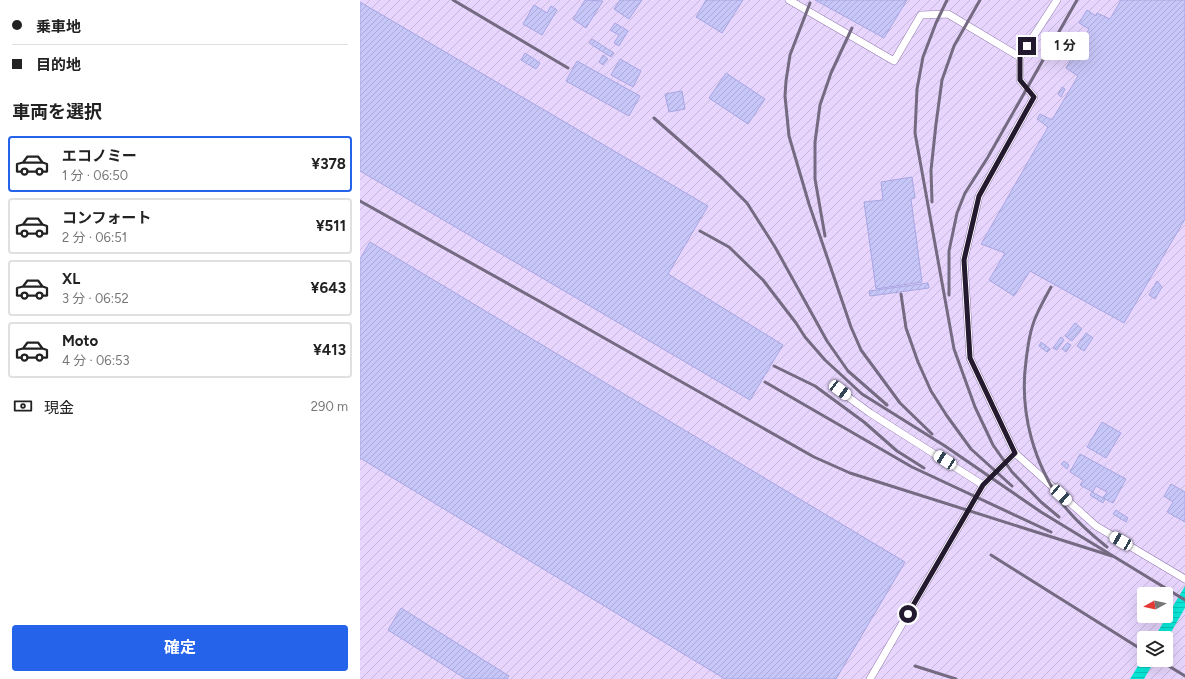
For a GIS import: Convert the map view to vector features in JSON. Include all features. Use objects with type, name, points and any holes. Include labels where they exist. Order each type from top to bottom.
[{"type":"lane","points":[[789,0],[894,61],[921,15],[948,14],[1020,57]]},
{"type":"lane","points":[[1057,0],[1020,57],[1020,80],[1034,97],[979,196],[964,260],[970,358],[1015,453],[1096,526],[1185,579]]},
{"type":"lane","points":[[840,390],[870,413],[983,485]]},
{"type":"lane","points":[[870,679],[983,485],[1015,453]]},
{"type":"shaded area","points":[[360,0],[1185,0],[1185,679],[360,679]]},
{"type":"shaded area","points":[[1185,586],[1185,608],[1172,631],[1158,631],[1163,623],[1173,623],[1173,606]]},
{"type":"shaded area","points":[[1137,667],[1151,667],[1144,679],[1130,679]]},
{"type":"building","points":[[585,0],[603,1],[586,28],[573,19]]},
{"type":"building","points":[[620,0],[642,0],[629,19],[614,9]]},
{"type":"building","points":[[706,0],[743,0],[722,33],[696,17]]},
{"type":"building","points":[[815,0],[907,0],[884,38]]},
{"type":"building","points":[[1121,0],[1185,0],[1185,219],[1124,323],[1030,271],[1014,296],[989,280],[1005,253],[981,244],[1048,127],[1037,119],[1040,114],[1052,120],[1078,76],[1066,68],[1089,29],[1079,23],[1087,10],[1096,16],[1097,13],[1110,19]]},
{"type":"building","points":[[360,2],[708,206],[668,274],[783,345],[750,400],[360,171]]},
{"type":"building","points":[[534,5],[547,13],[551,6],[557,10],[542,35],[523,24]]},
{"type":"building","points":[[615,23],[628,31],[619,46],[614,43],[619,35],[610,30]]},
{"type":"building","points":[[592,39],[614,53],[611,57],[589,43]]},
{"type":"building","points":[[525,53],[540,63],[536,69],[521,60]]},
{"type":"building","points":[[603,55],[608,59],[603,65],[599,62]]},
{"type":"building","points":[[620,59],[641,71],[633,87],[611,75]]},
{"type":"building","points":[[577,61],[640,96],[629,116],[566,81]]},
{"type":"building","points":[[726,73],[765,99],[748,124],[709,98]]},
{"type":"building","points":[[1062,87],[1065,89],[1061,97],[1058,94]]},
{"type":"building","points":[[682,91],[685,109],[669,112],[665,94]]},
{"type":"building","points":[[912,177],[915,198],[911,199],[922,282],[876,289],[864,202],[883,200],[881,182]]},
{"type":"building","points":[[370,242],[905,562],[836,679],[725,679],[360,458],[360,259]]},
{"type":"building","points":[[1157,281],[1162,287],[1155,299],[1149,295]]},
{"type":"building","points":[[928,283],[929,288],[870,296],[869,291]]},
{"type":"building","points":[[1075,323],[1082,329],[1072,341],[1065,336]]},
{"type":"building","points":[[1086,333],[1093,338],[1084,351],[1077,346]]},
{"type":"building","points":[[1061,337],[1064,340],[1057,350],[1053,348]]},
{"type":"building","points":[[1041,342],[1050,349],[1047,352],[1039,346]]},
{"type":"building","points":[[1067,343],[1071,345],[1066,352],[1062,349]]},
{"type":"building","points":[[1102,422],[1121,433],[1106,458],[1087,447]]},
{"type":"building","points":[[1080,454],[1126,479],[1113,503],[1103,498],[1107,492],[1096,486],[1093,492],[1080,485],[1083,480],[1070,472]]},
{"type":"building","points":[[1064,461],[1069,465],[1067,469],[1061,464]]},
{"type":"building","points":[[1171,484],[1185,492],[1185,522],[1167,512],[1173,502],[1164,496]]},
{"type":"building","points":[[1092,492],[1105,499],[1103,503],[1090,495]]},
{"type":"building","points":[[1116,510],[1128,518],[1126,522],[1113,514]]},
{"type":"building","points":[[401,608],[509,676],[507,679],[466,679],[388,630]]},
{"type":"railway","points":[[453,0],[568,68]]},
{"type":"railway","points":[[947,0],[936,23],[923,57],[917,89],[915,133],[954,349],[975,407],[993,445],[1012,472],[1041,502],[1059,517]]},
{"type":"railway","points":[[932,202],[931,170],[942,80],[954,46],[980,0]]},
{"type":"railway","points":[[949,295],[949,251],[957,213],[965,193],[988,157],[1077,0]]},
{"type":"railway","points":[[810,3],[790,55],[785,96],[789,136],[809,204],[851,327],[861,350],[900,403],[932,434]]},
{"type":"railway","points":[[825,236],[815,179],[815,142],[820,105],[831,73],[852,28]]},
{"type":"railway","points":[[654,118],[721,177],[747,203],[775,247],[827,341],[848,371],[887,405]]},
{"type":"railway","points":[[360,201],[814,457],[850,473],[1112,556]]},
{"type":"railway","points":[[700,231],[729,247],[763,280],[805,337],[825,360],[862,394],[945,446],[1041,512],[1185,600]]},
{"type":"railway","points":[[1051,287],[1040,307],[1031,331],[1026,361],[1024,380],[1025,400],[1031,438],[1045,474],[1065,507],[1090,533],[1107,547]]},
{"type":"railway","points":[[901,294],[906,328],[918,362],[931,391],[971,449],[1012,486]]},
{"type":"railway","points":[[774,366],[815,386],[864,422],[897,451],[924,468]]},
{"type":"railway","points":[[765,382],[912,467],[1051,532]]},
{"type":"railway","points":[[991,555],[1137,647]]},
{"type":"railway","points":[[915,666],[956,679]]},
{"type":"railway","points":[[1170,667],[1185,676]]},
{"type":"route","points":[[908,614],[983,485],[1015,453],[970,358],[964,260],[979,196],[1034,97],[1020,80],[1020,57],[1027,46]]}]
